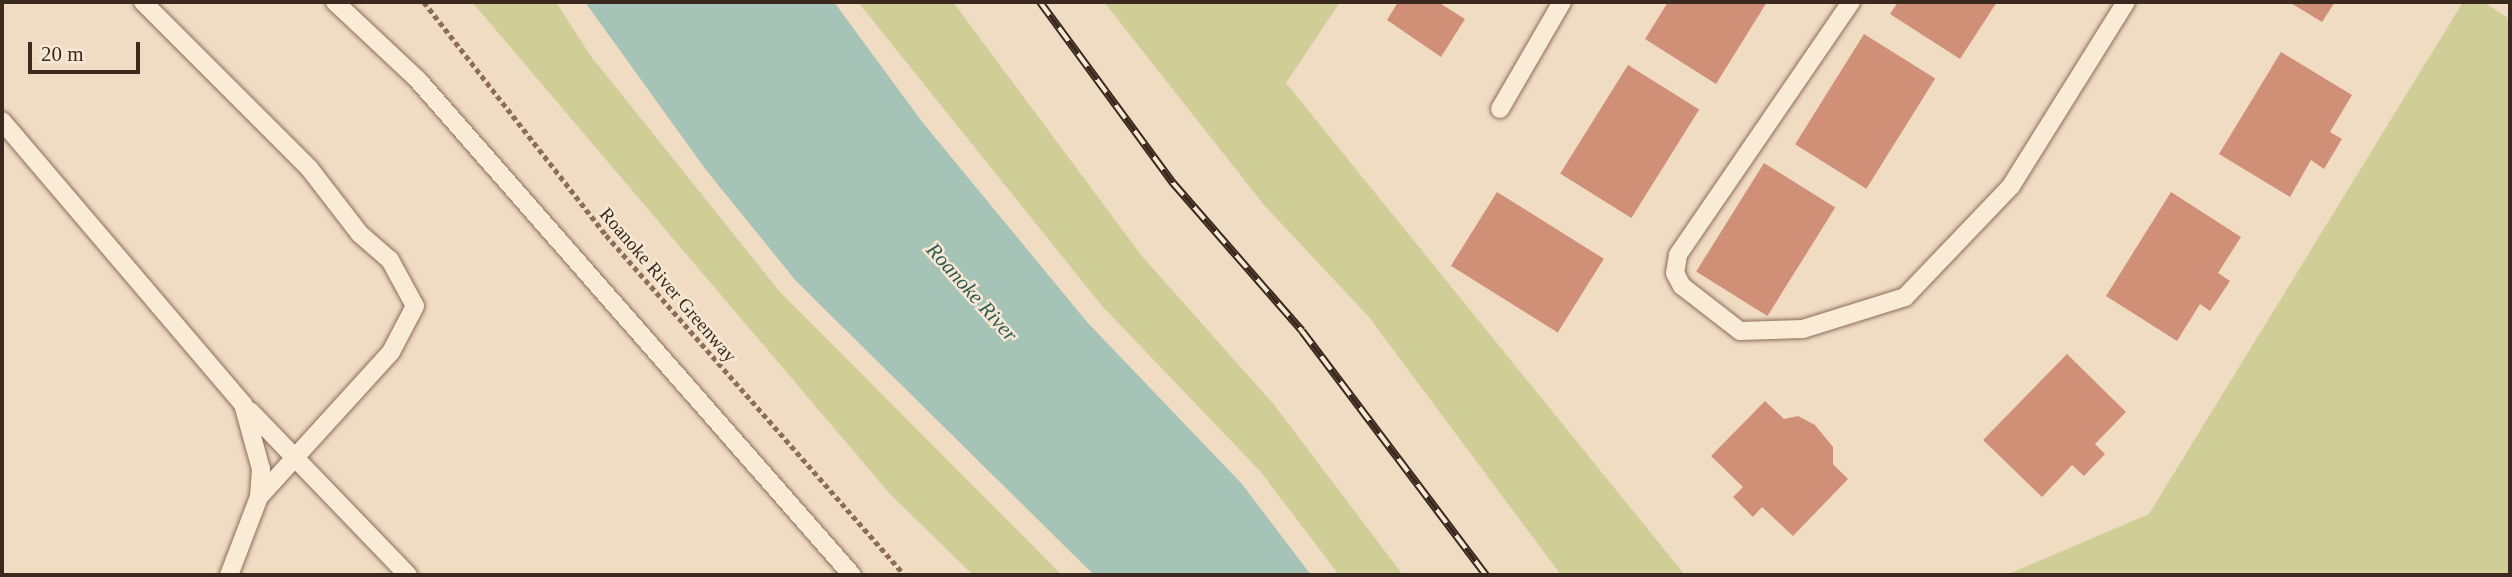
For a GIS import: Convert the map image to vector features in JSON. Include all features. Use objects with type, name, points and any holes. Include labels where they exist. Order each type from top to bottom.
[{"type":"lane","points":[[143,2],[309,169],[360,234],[390,260],[415,306],[391,352],[258,497],[229,575]]},
{"type":"lane","points":[[335,2],[418,80],[852,575]]},
{"type":"lane","points":[[1500,109],[1562,2]]},
{"type":"lane","points":[[1851,2],[1678,255],[1675,273],[1682,286],[1740,331],[1803,329],[1905,297],[2011,186],[2126,2]]},
{"type":"lane","points":[[2,121],[240,401],[408,575]]},
{"type":"lane","points":[[240,401],[256,435],[258,497]]},
{"type":"path","name":"Roanoke River Greenway","points":[[424,2],[606,235],[905,575]]},
{"type":"shaded area","points":[[472,2],[556,2],[590,55],[780,292],[1062,575],[973,575],[890,494]]},
{"type":"shaded area","points":[[858,2],[953,2],[1141,255],[1275,406],[1403,575],[1339,575],[1260,471],[1102,306]]},
{"type":"shaded area","points":[[1104,2],[1340,2],[1286,83],[1685,575],[1561,575],[1368,316],[1264,205]]},
{"type":"shaded area","points":[[2463,2],[2483,2],[2510,19],[2510,575],[2006,575],[2149,514]]},
{"type":"water","name":"Roanoke River","points":[[585,2],[834,2],[923,123],[1087,322],[1242,484],[1311,575],[1094,575],[796,281],[706,170]]},
{"type":"building","points":[[1398,2],[1438,2],[1465,19],[1441,57],[1387,20]]},
{"type":"building","points":[[1668,2],[1767,2],[1716,84],[1645,39]]},
{"type":"building","points":[[1898,2],[1997,2],[1960,59],[1890,14]]},
{"type":"building","points":[[2289,2],[2335,2],[2322,22]]},
{"type":"building","points":[[1864,34],[1935,79],[1866,189],[1795,144]]},
{"type":"building","points":[[2281,52],[2352,95],[2330,132],[2342,139],[2324,169],[2311,160],[2290,197],[2219,154]]},
{"type":"building","points":[[1628,65],[1699,110],[1631,218],[1560,174]]},
{"type":"building","points":[[1764,163],[1835,208],[1767,316],[1696,272]]},
{"type":"building","points":[[1497,192],[1604,259],[1558,333],[1451,266]]},
{"type":"building","points":[[2171,192],[2241,237],[2218,273],[2230,281],[2210,311],[2200,304],[2177,341],[2106,296]]},
{"type":"building","points":[[2067,354],[2126,412],[2095,444],[2105,454],[2084,476],[2072,465],[2042,497],[1983,440]]},
{"type":"building","points":[[1765,401],[1784,419],[1798,416],[1815,425],[1833,447],[1833,464],[1848,479],[1793,536],[1762,507],[1753,517],[1733,497],[1743,487],[1711,456]]},
{"type":"railway","points":[[1040,2],[1173,183],[1302,331],[1486,575]]}]
